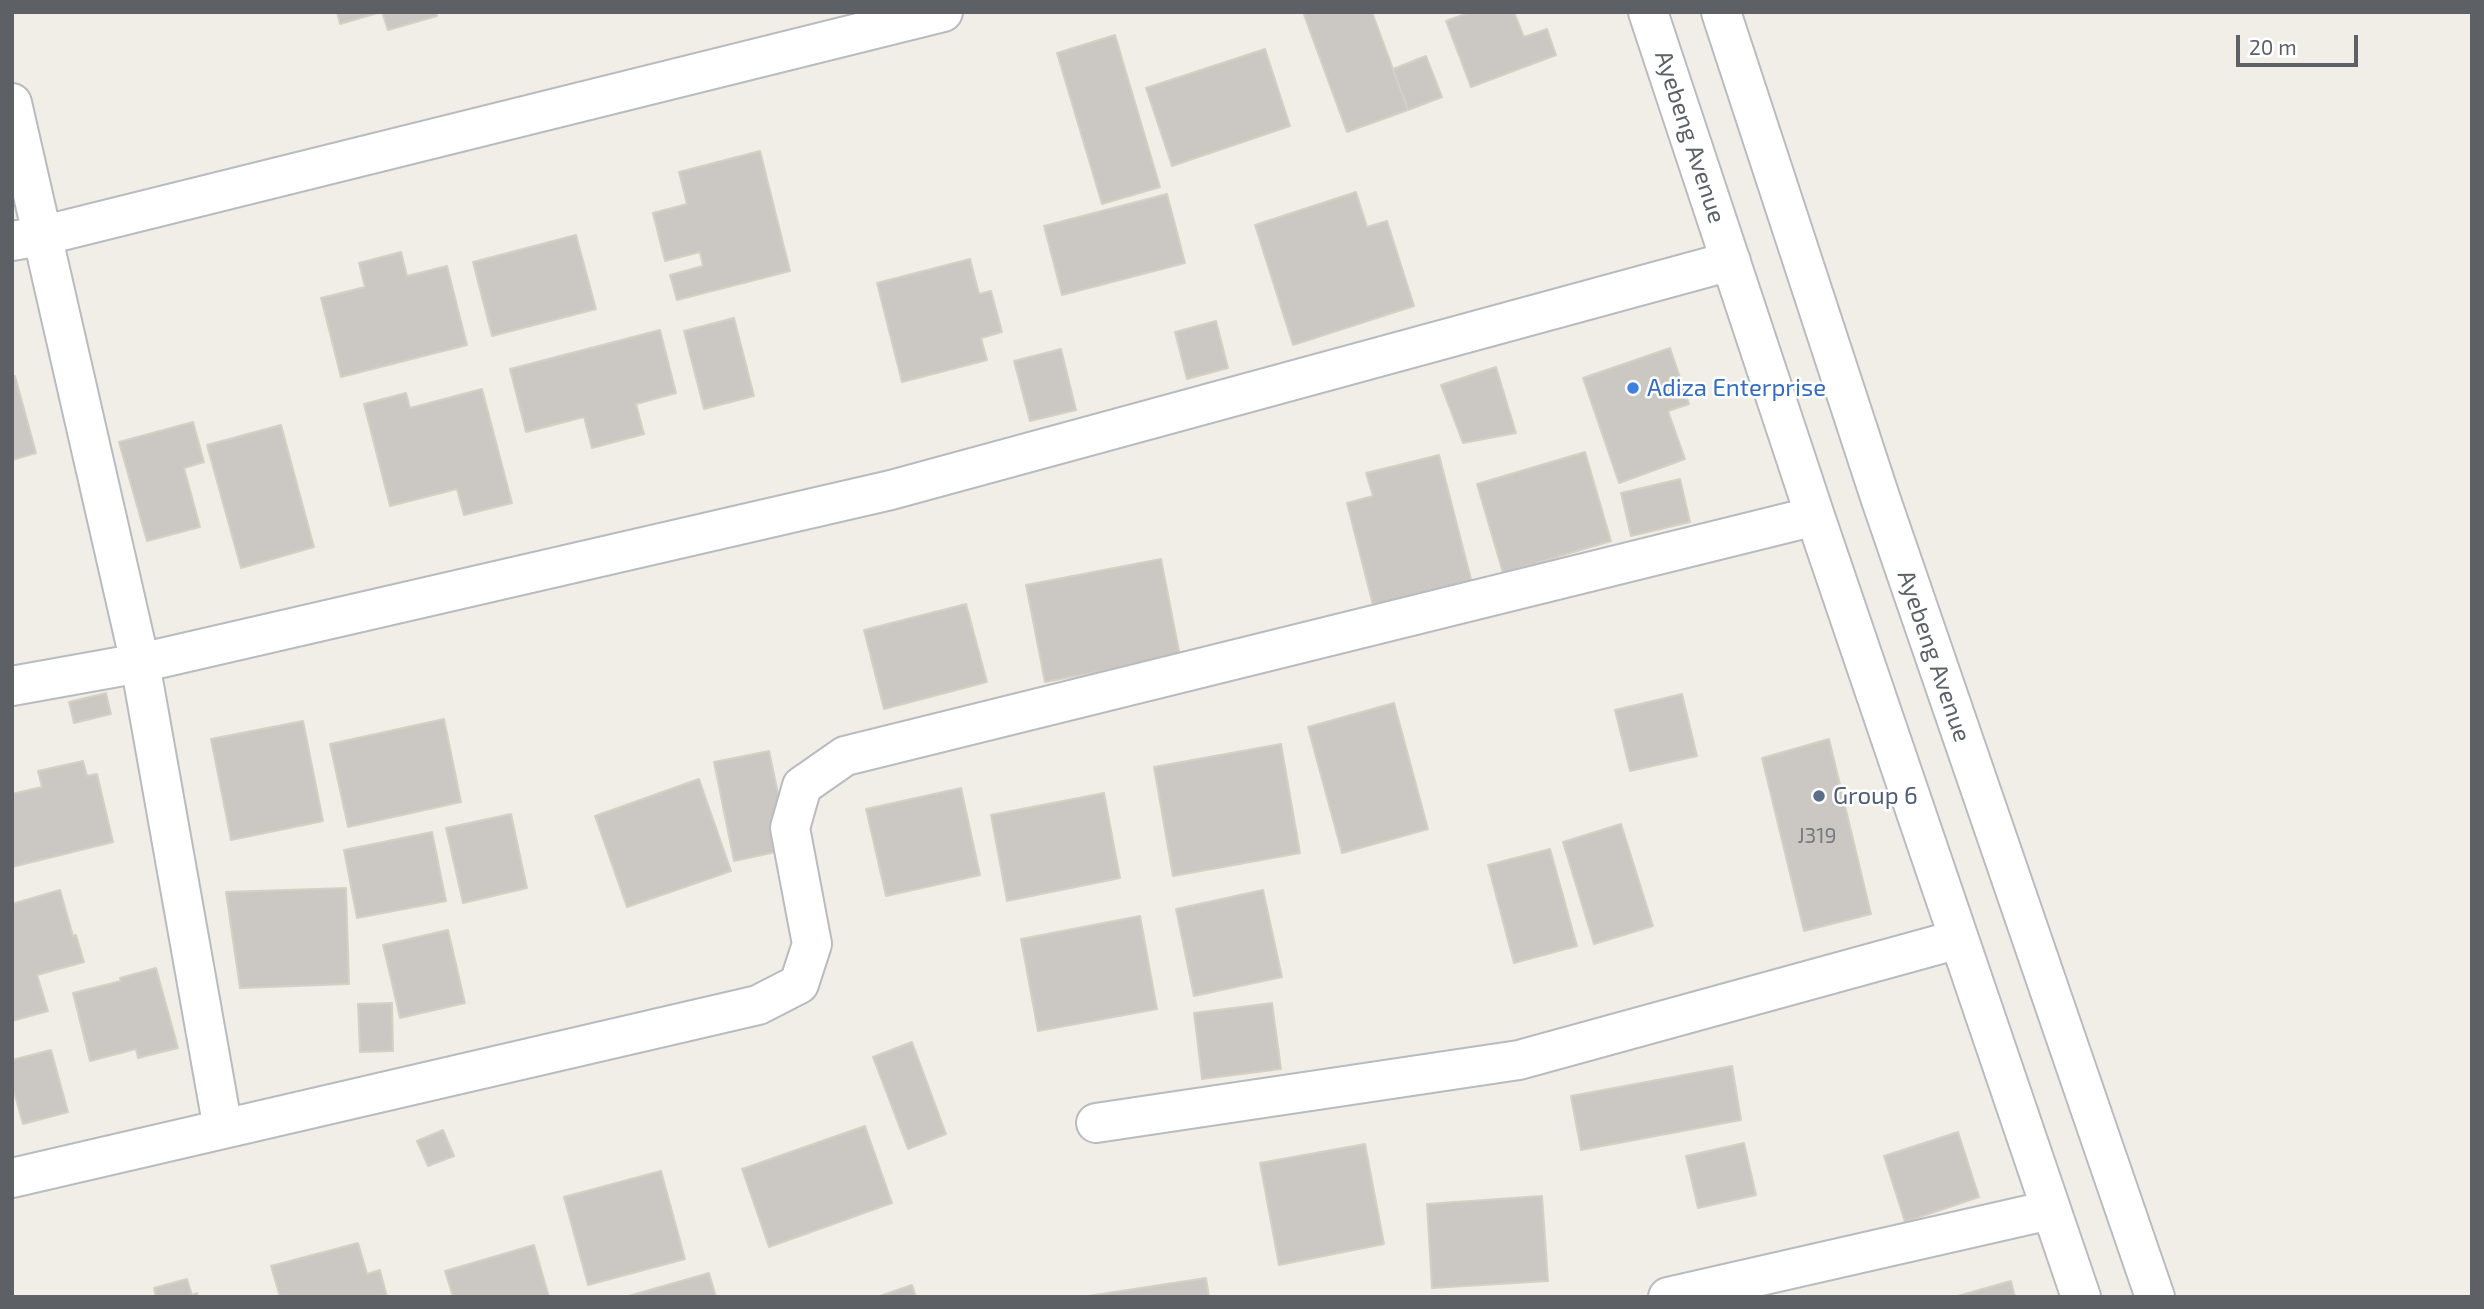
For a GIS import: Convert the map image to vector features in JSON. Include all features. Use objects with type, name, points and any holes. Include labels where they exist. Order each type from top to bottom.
[{"type":"street","points":[[27,239],[943,12]]},
{"type":"street","name":"Ayebeng Avenue","points":[[1648,12],[1815,516],[2081,1297]]},
{"type":"street","name":"Ayebeng Avenue","points":[[1721,12],[1885,511],[2155,1297]]},
{"type":"street","points":[[12,103],[27,239],[140,663],[223,1129]]},
{"type":"street","points":[[12,686],[140,663],[891,490],[1731,261]]},
{"type":"street","points":[[12,1178],[758,1004],[799,984],[812,944],[790,828],[802,786],[845,756],[1815,516]]},
{"type":"street","points":[[1096,1123],[1519,1060],[1959,939]]},
{"type":"street","points":[[1668,1297],[2050,1210]]},
{"type":"building","points":[[337,12],[381,12],[340,24]]},
{"type":"building","points":[[382,12],[436,12],[437,16],[388,30]]},
{"type":"building","points":[[1303,12],[1372,12],[1408,110],[1347,132]]},
{"type":"building","points":[[1471,12],[1514,12],[1524,37],[1547,29],[1556,55],[1471,87],[1446,21]]},
{"type":"building","points":[[1115,35],[1160,187],[1102,204],[1057,53]]},
{"type":"building","points":[[1265,49],[1290,126],[1172,166],[1146,88]]},
{"type":"building","points":[[1426,56],[1442,97],[1408,110],[1393,69]]},
{"type":"building","points":[[760,151],[790,271],[677,300],[670,275],[703,266],[700,252],[665,261],[653,213],[687,204],[679,172]]},
{"type":"building","points":[[1356,192],[1367,227],[1387,221],[1414,306],[1293,345],[1255,225]]},
{"type":"building","points":[[1167,194],[1185,263],[1062,295],[1044,226]]},
{"type":"building","points":[[576,235],[596,309],[492,336],[473,262]]},
{"type":"building","points":[[401,252],[407,276],[447,266],[467,345],[341,377],[321,298],[365,287],[359,263]]},
{"type":"building","points":[[970,259],[979,294],[991,291],[1002,332],[981,338],[987,360],[902,382],[877,283]]},
{"type":"building","points":[[734,318],[754,396],[704,409],[684,331]]},
{"type":"building","points":[[1216,321],[1228,368],[1187,379],[1175,332]]},
{"type":"building","points":[[660,330],[676,393],[636,404],[644,434],[592,448],[584,417],[526,432],[510,369]]},
{"type":"building","points":[[1670,348],[1689,404],[1668,411],[1685,459],[1619,483],[1583,378]]},
{"type":"building","points":[[1061,349],[1076,410],[1030,421],[1014,361]]},
{"type":"building","points":[[1496,367],[1516,433],[1463,443],[1441,385]]},
{"type":"building","points":[[15,376],[36,453],[12,460],[12,377]]},
{"type":"building","points":[[482,389],[512,503],[464,515],[457,489],[390,506],[364,404],[406,393],[410,408]]},
{"type":"building","points":[[193,422],[204,462],[184,468],[200,527],[147,541],[119,442]]},
{"type":"building","points":[[281,425],[314,547],[241,568],[207,445]]},
{"type":"building","points":[[1585,452],[1611,541],[1503,573],[1477,484]]},
{"type":"building","points":[[1439,455],[1472,583],[1374,609],[1347,503],[1373,496],[1366,473]]},
{"type":"building","points":[[1680,479],[1690,522],[1631,536],[1621,493]]},
{"type":"building","points":[[1161,559],[1180,656],[1045,682],[1026,585]]},
{"type":"building","points":[[966,604],[987,682],[884,709],[864,630]]},
{"type":"building","points":[[106,693],[111,714],[74,723],[69,702]]},
{"type":"building","points":[[1682,694],[1697,756],[1630,771],[1615,710]]},
{"type":"building","points":[[1394,703],[1428,829],[1342,853],[1308,727]]},
{"type":"building","points":[[444,719],[461,802],[348,827],[330,744]]},
{"type":"building","points":[[303,721],[323,821],[231,840],[211,739]]},
{"type":"building","points":[[1829,739],[1871,914],[1804,931],[1762,758]]},
{"type":"building","points":[[1281,744],[1300,853],[1173,876],[1154,767]]},
{"type":"building","points":[[769,751],[790,849],[734,861],[714,762]]},
{"type":"building","points":[[83,761],[87,776],[97,774],[113,842],[12,867],[12,794],[42,787],[38,771]]},
{"type":"building","points":[[699,779],[731,871],[627,907],[595,816]]},
{"type":"building","points":[[961,788],[980,875],[886,896],[866,809]]},
{"type":"building","points":[[1104,793],[1120,878],[1007,901],[991,815]]},
{"type":"building","points":[[511,814],[527,888],[463,903],[446,828]]},
{"type":"building","points":[[1621,824],[1653,926],[1594,944],[1563,842]]},
{"type":"building","points":[[432,832],[446,901],[357,918],[344,850]]},
{"type":"building","points":[[1550,849],[1577,946],[1514,963],[1488,865]]},
{"type":"building","points":[[346,888],[349,984],[240,988],[226,892]]},
{"type":"building","points":[[60,890],[73,936],[76,935],[84,962],[37,975],[48,1011],[12,1021],[12,904]]},
{"type":"building","points":[[1263,890],[1282,977],[1194,996],[1176,909]]},
{"type":"building","points":[[1140,916],[1157,1009],[1038,1031],[1021,939]]},
{"type":"building","points":[[448,930],[465,1003],[400,1018],[383,945]]},
{"type":"building","points":[[156,968],[178,1048],[138,1058],[136,1049],[90,1061],[73,993],[121,981],[120,978]]},
{"type":"building","points":[[392,1003],[393,1051],[360,1052],[358,1004]]},
{"type":"building","points":[[1272,1003],[1281,1069],[1202,1079],[1194,1013]]},
{"type":"building","points":[[912,1042],[946,1134],[908,1149],[873,1057]]},
{"type":"building","points":[[51,1050],[68,1112],[23,1124],[12,1085],[12,1060]]},
{"type":"building","points":[[1732,1066],[1741,1120],[1581,1150],[1571,1096]]},
{"type":"building","points":[[865,1126],[892,1203],[769,1247],[742,1169]]},
{"type":"building","points":[[443,1130],[454,1156],[428,1166],[417,1141]]},
{"type":"building","points":[[1958,1132],[1979,1197],[1905,1222],[1884,1156]]},
{"type":"building","points":[[1744,1143],[1756,1195],[1698,1208],[1686,1156]]},
{"type":"building","points":[[1365,1144],[1384,1244],[1279,1265],[1260,1163]]},
{"type":"building","points":[[661,1171],[685,1259],[588,1285],[564,1197]]},
{"type":"building","points":[[1542,1196],[1548,1281],[1432,1288],[1427,1204]]},
{"type":"building","points":[[358,1243],[367,1274],[380,1270],[387,1297],[280,1297],[271,1266]]},
{"type":"building","points":[[534,1245],[549,1297],[453,1297],[445,1271]]},
{"type":"building","points":[[709,1273],[716,1297],[625,1297]]},
{"type":"building","points":[[1206,1278],[1209,1297],[1082,1297]]},
{"type":"building","points":[[187,1279],[192,1295],[197,1293],[198,1297],[156,1297],[154,1288]]},
{"type":"building","points":[[2011,1281],[2015,1297],[1954,1297]]},
{"type":"building","points":[[912,1285],[916,1297],[877,1297]]},
{"type":"place","name":"Adiza Enterprise","points":[[1633,388]]},
{"type":"place","name":"Group 6","points":[[1819,796]]}]
